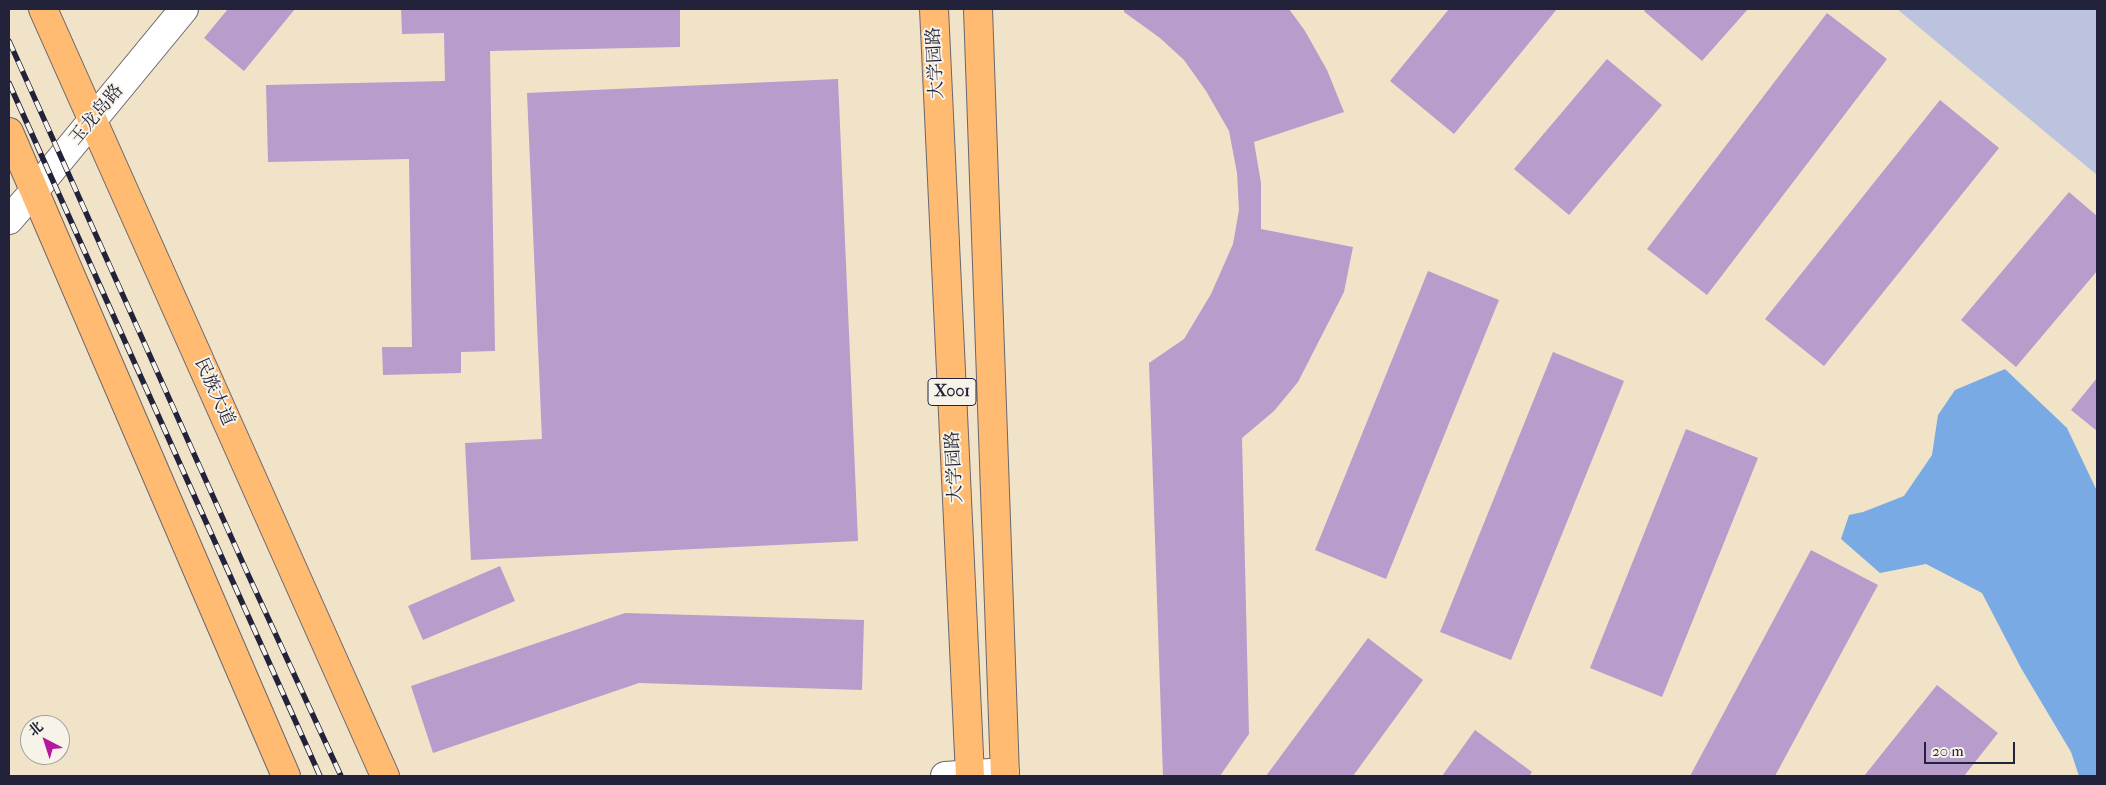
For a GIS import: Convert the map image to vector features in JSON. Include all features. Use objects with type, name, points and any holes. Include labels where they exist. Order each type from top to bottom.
[{"type":"main road","name":"民族大道","points":[[43,9],[385,776]]},
{"type":"main road","name":"大学园路","points":[[934,9],[961,775]]},
{"type":"main road","name":"X001","points":[[978,9],[1005,774]]},
{"type":"main road","points":[[9,132],[286,776]]},
{"type":"street","name":"玉龙岛路","points":[[9,220],[184,9]]},
{"type":"street","points":[[961,775],[1005,774]]},
{"type":"shaded area","points":[[1897,9],[2097,9],[2097,175]]},
{"type":"water","points":[[2005,369],[2067,428],[2097,491],[2097,776],[2079,776],[2071,752],[2021,668],[1982,593],[1926,564],[1880,573],[1841,539],[1849,515],[1863,512],[1904,496],[1932,455],[1938,415],[1955,390]]},
{"type":"building","points":[[228,9],[295,9],[244,71],[204,38]]},
{"type":"building","points":[[401,9],[680,9],[680,47],[490,51],[495,351],[461,352],[461,373],[383,375],[382,347],[412,347],[409,159],[268,162],[266,85],[445,81],[444,33],[402,34]]},
{"type":"building","points":[[1124,9],[1289,9],[1305,31],[1327,70],[1344,112],[1254,142],[1261,183],[1261,229],[1353,247],[1344,292],[1298,382],[1274,411],[1242,438],[1249,734],[1220,776],[1163,776],[1149,363],[1184,339],[1211,294],[1233,244],[1239,210],[1237,173],[1229,131],[1206,91],[1184,60],[1160,38],[1124,12]]},
{"type":"building","points":[[1449,9],[1557,9],[1454,134],[1390,81]]},
{"type":"building","points":[[1646,9],[1748,9],[1702,61],[1644,11]]},
{"type":"building","points":[[1827,13],[1887,59],[1707,295],[1647,249]]},
{"type":"building","points":[[1607,59],[1662,105],[1569,215],[1514,169]]},
{"type":"building","points":[[838,79],[858,541],[471,560],[465,443],[542,439],[527,93]]},
{"type":"building","points":[[1940,100],[1999,148],[1824,366],[1765,319]]},
{"type":"building","points":[[2069,192],[2097,216],[2097,271],[2016,367],[1961,320]]},
{"type":"building","points":[[1428,271],[1499,300],[1386,579],[1315,550]]},
{"type":"building","points":[[1553,352],[1624,381],[1511,660],[1440,632]]},
{"type":"building","points":[[2097,378],[2097,431],[2071,410]]},
{"type":"building","points":[[1686,429],[1758,458],[1662,697],[1590,668]]},
{"type":"building","points":[[1811,550],[1878,585],[1775,776],[1690,776]]},
{"type":"building","points":[[500,566],[515,601],[423,640],[408,606]]},
{"type":"building","points":[[625,613],[864,620],[862,690],[639,683],[433,753],[411,686]]},
{"type":"building","points":[[1368,638],[1423,680],[1353,776],[1266,776]]},
{"type":"building","points":[[1937,685],[1998,733],[1964,776],[1864,776]]},
{"type":"building","points":[[1475,730],[1532,772],[1529,776],[1442,776]]},
{"type":"railway","points":[[9,41],[246,570],[341,776]]},
{"type":"railway","points":[[9,83],[320,776]]}]
